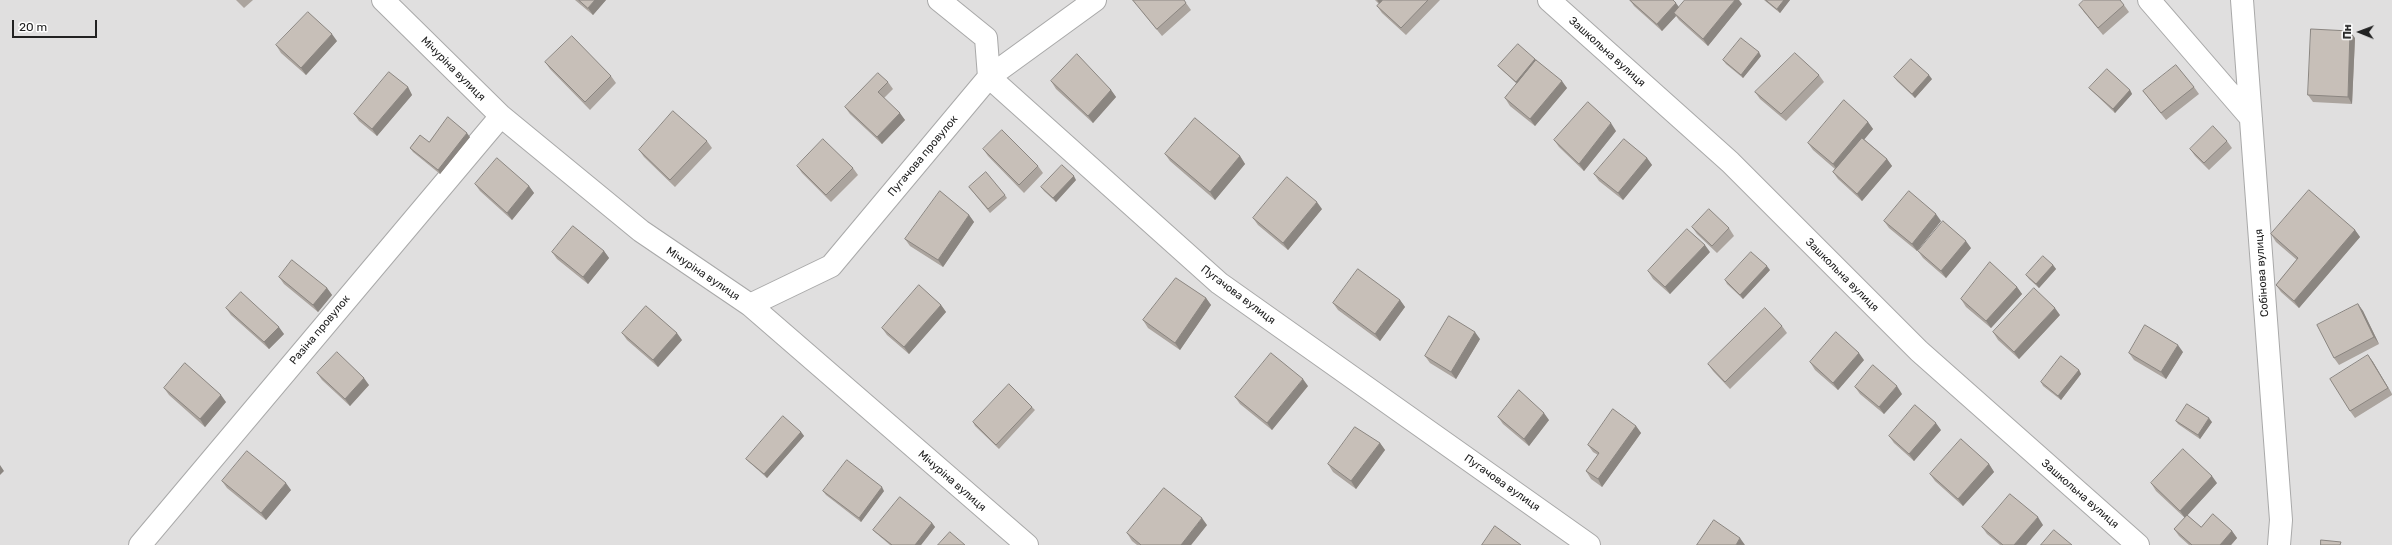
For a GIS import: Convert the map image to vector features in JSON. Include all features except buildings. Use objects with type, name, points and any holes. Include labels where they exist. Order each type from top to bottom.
[{"type":"street","name":"Мічуріна вулиця","points":[[383,0],[501,116],[641,231],[750,305],[1027,545]]},
{"type":"street","points":[[939,0],[986,38],[989,77]]},
{"type":"street","name":"Пугачова провулок","points":[[750,305],[831,266],[989,77],[1095,0]]},
{"type":"street","name":"Зашкольна вулиця","points":[[1549,0],[1730,162],[1919,351],[2138,545]]},
{"type":"street","points":[[2149,0],[2251,118]]},
{"type":"street","name":"Собінова вулиця","points":[[2242,0],[2281,520],[2279,545]]},
{"type":"street","name":"Пугачова вулиця","points":[[989,77],[1219,284],[1589,545]]},
{"type":"street","name":"Разіна провулок","points":[[140,545],[501,116]]},
{"type":"shaded area","points":[[0,0],[2392,0],[2392,545],[0,545]]}]
